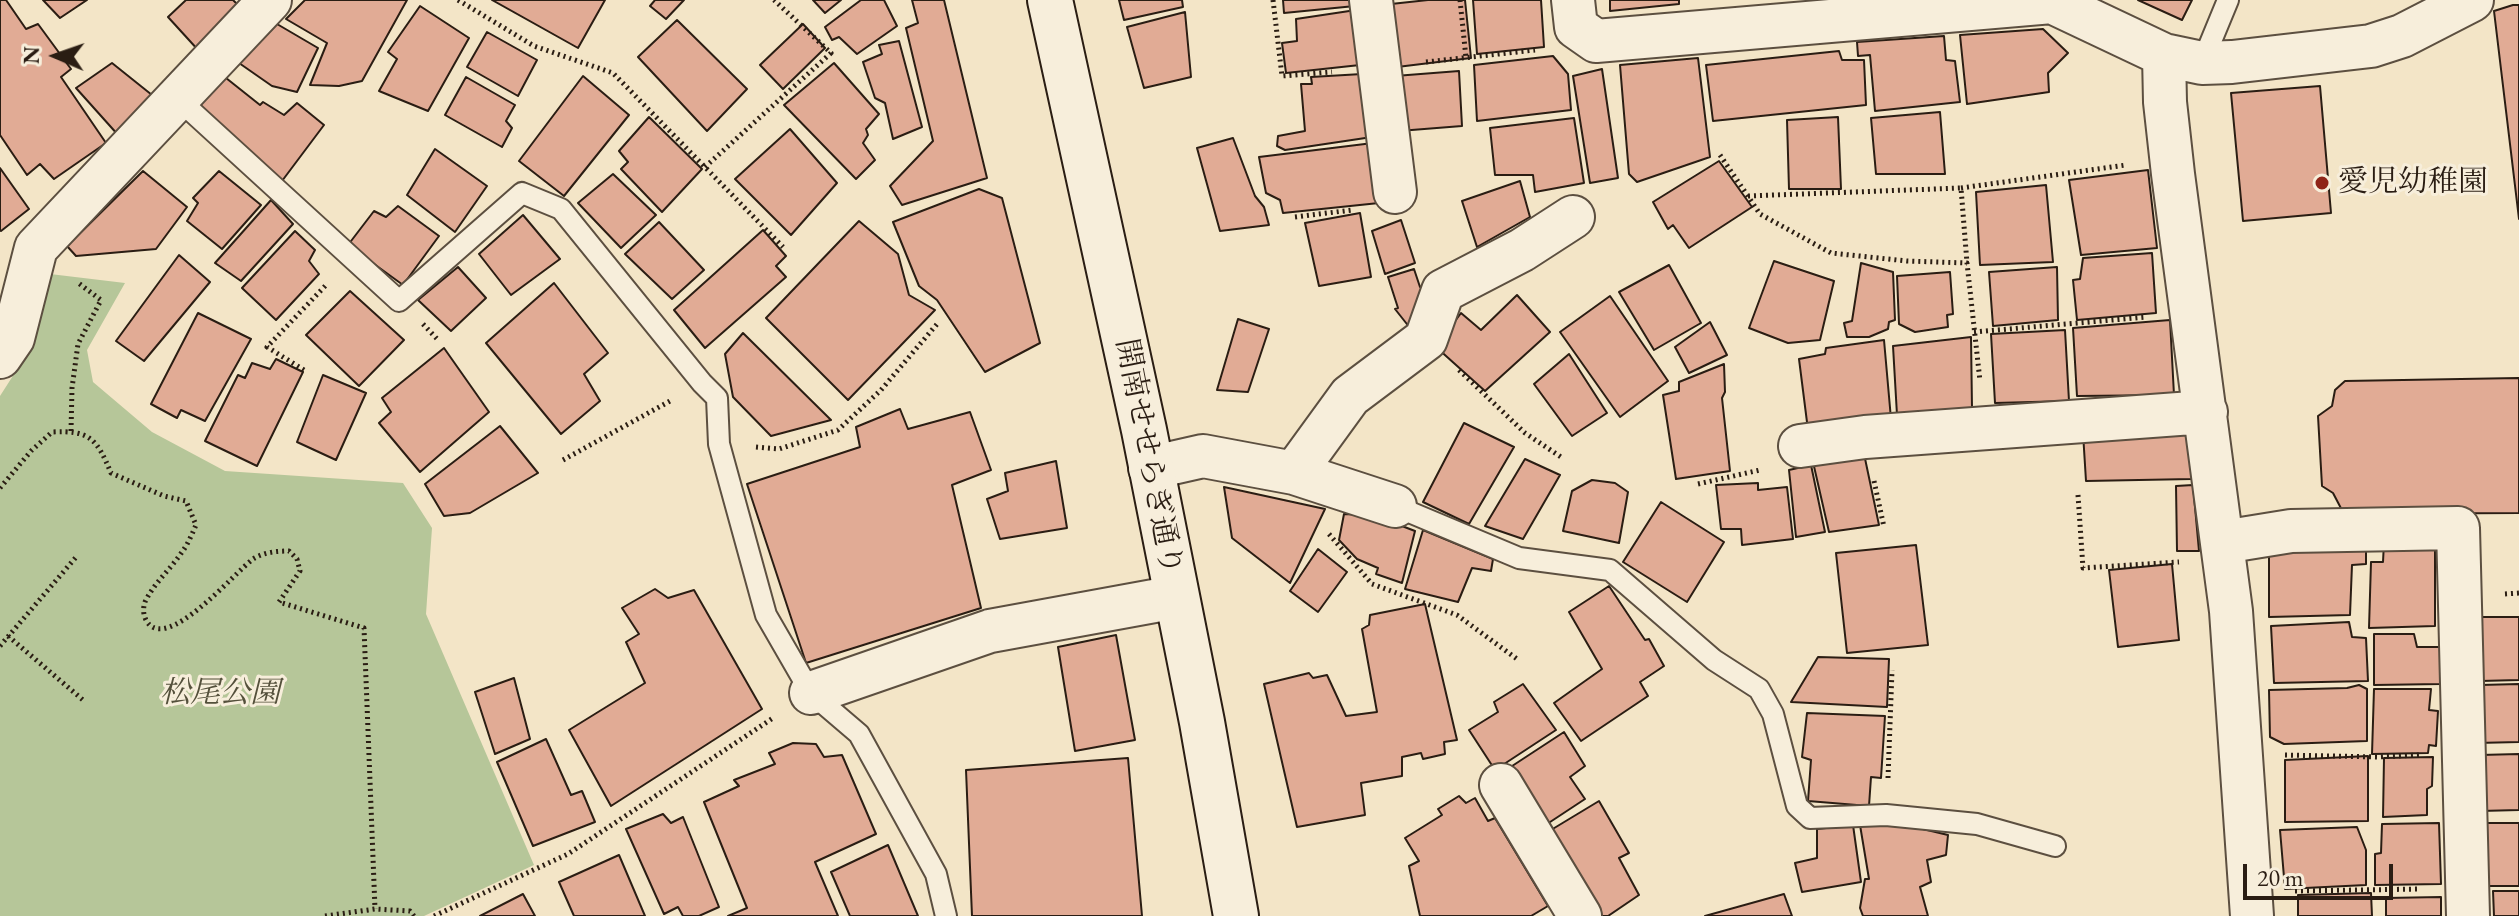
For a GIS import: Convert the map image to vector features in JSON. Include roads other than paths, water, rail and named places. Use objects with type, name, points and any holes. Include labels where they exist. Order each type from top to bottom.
[{"type":"main road","name":"開南せせらぎ通り","points":[[1050,0],[1132,374],[1202,722],[1236,916]]},
{"type":"street","points":[[0,357],[13,338],[36,248],[270,0]]},
{"type":"street","points":[[1371,0],[1395,192]]},
{"type":"street","points":[[1573,0],[1576,27],[1596,41],[2052,1],[2183,59],[2247,61],[2371,46],[2402,36],[2472,0]]},
{"type":"street","points":[[2183,59],[2165,102],[2231,611],[2251,904]]},
{"type":"street","points":[[1294,473],[1350,396],[1426,339],[1443,291],[1522,250],[1573,217]]},
{"type":"street","points":[[1800,446],[1865,437],[2206,412]]},
{"type":"street","points":[[1150,468],[1203,456],[1294,473],[1395,506]]},
{"type":"street","points":[[2224,550],[2291,531],[2458,528],[2468,902]]},
{"type":"street","points":[[811,693],[990,631],[1176,597]]},
{"type":"street","points":[[1501,785],[1580,916]]},
{"type":"lane","points":[[2183,59],[2228,0]]},
{"type":"lane","points":[[177,98],[399,301],[522,193],[561,209],[717,398],[719,444],[766,615],[811,693],[859,734],[936,874],[946,916]]},
{"type":"lane","points":[[1395,506],[1519,558],[1610,570],[1702,650],[1759,689],[1773,714],[1797,806],[1810,818],[1886,815],[1977,824],[2055,846]]},
{"type":"place","name":"愛児幼稚園","points":[[2322,183]]},
{"type":"park label","name":"松尾公園","points":[[220,694]]}]
